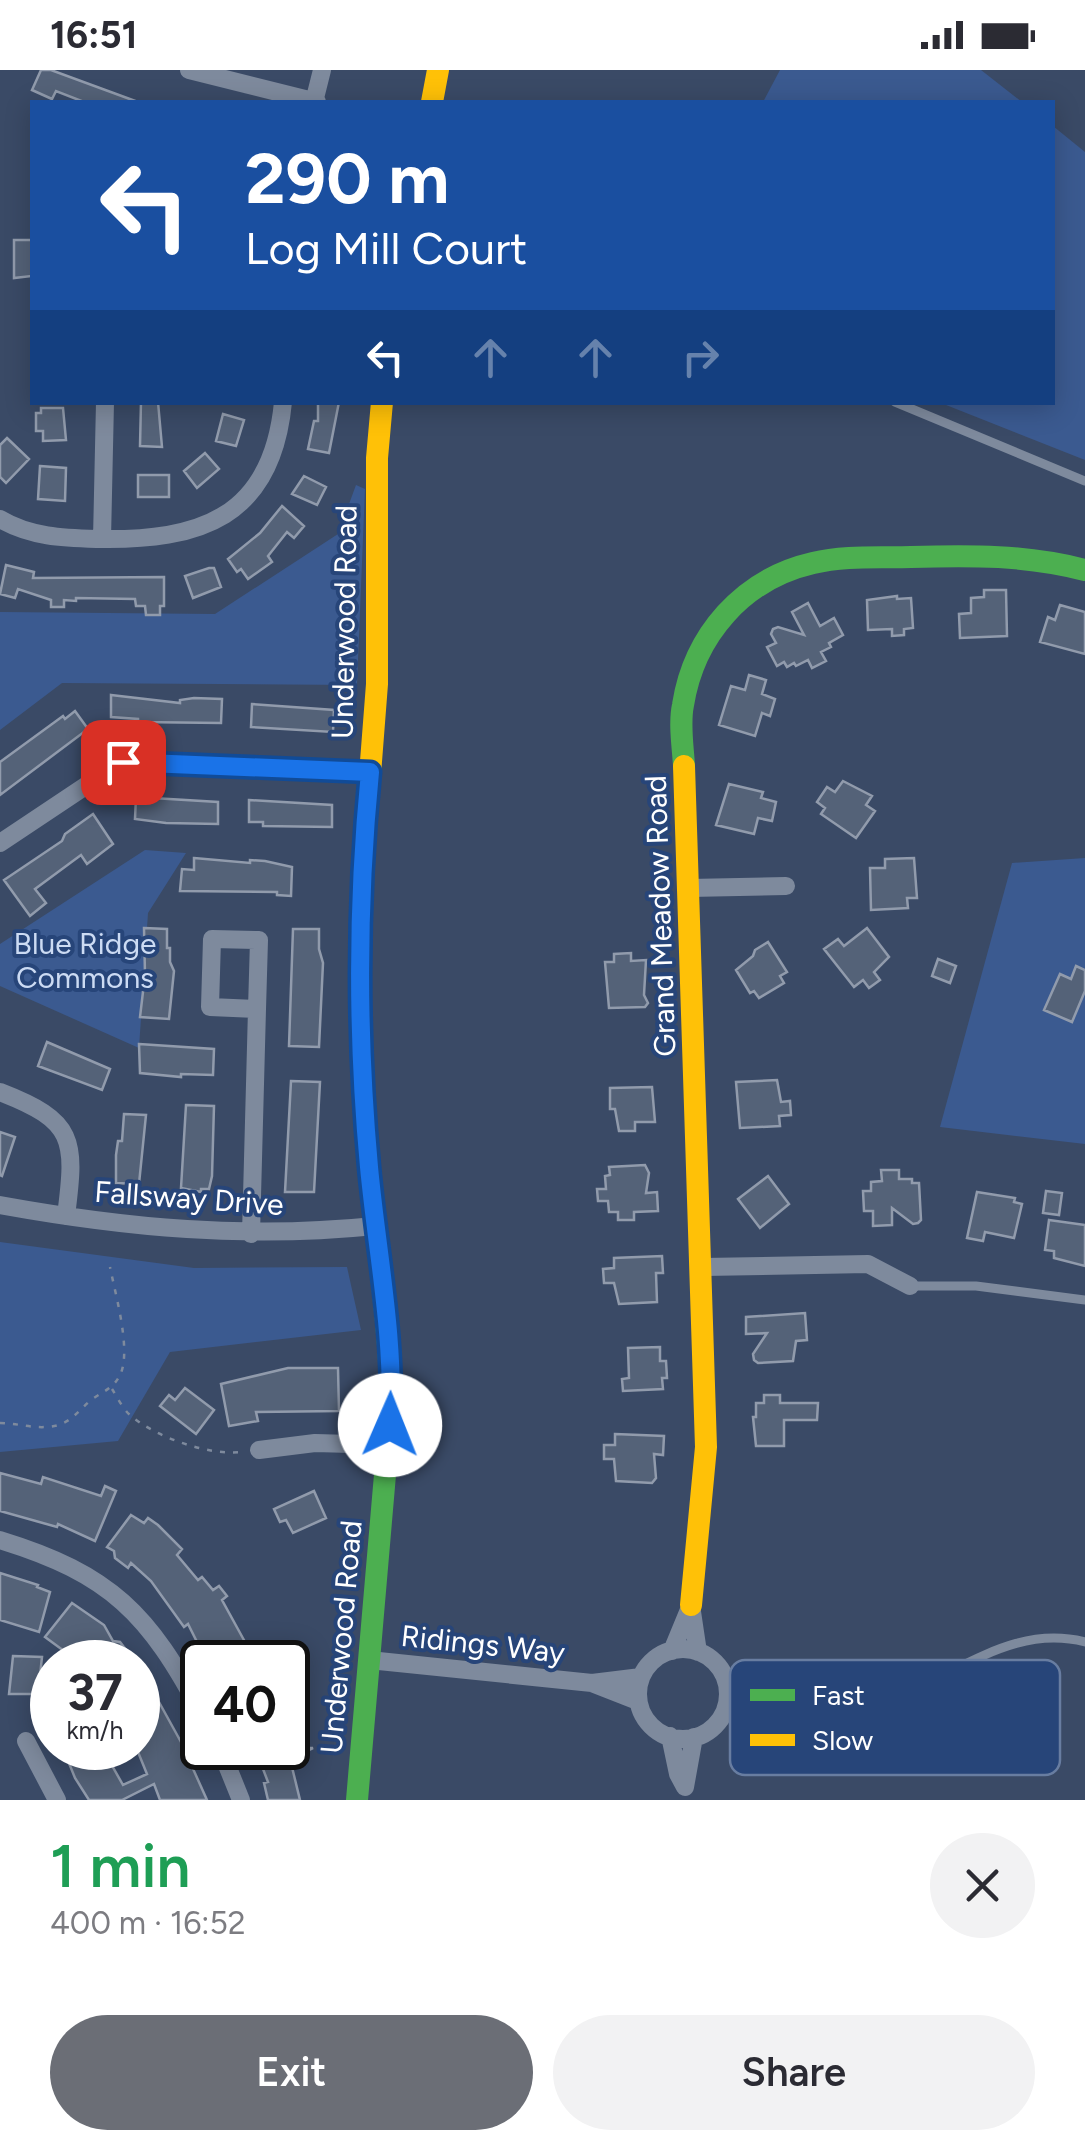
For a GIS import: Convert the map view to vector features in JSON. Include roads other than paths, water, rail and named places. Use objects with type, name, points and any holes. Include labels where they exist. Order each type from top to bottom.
[{"type":"street","points":[[189,70],[307,100]]},
{"type":"street","points":[[315,100],[322,70]]},
{"type":"street","points":[[432,100],[438,70]]},
{"type":"street","points":[[102,539],[104,405]]},
{"type":"street","points":[[0,520],[30,533],[57,538],[148,540],[177,536],[226,516],[257,482],[271,458],[282,405]]},
{"type":"street","name":"Underwood Road","points":[[357,1800],[388,1444],[390,1354],[364,1108],[360,903],[378,657],[377,458],[382,405]]},
{"type":"street","name":"Grand Meadow Road","points":[[698,1652],[691,1605],[706,1447],[703,1267],[682,708],[692,667],[710,630],[740,598],[771,577],[812,563],[998,553],[1040,558],[1085,570]]},
{"type":"street","points":[[0,843],[123,762],[370,772]]},
{"type":"street","points":[[689,888],[786,886]]},
{"type":"street","points":[[251,1234],[257,1009],[258,940],[212,938],[210,1008],[257,1009]]},
{"type":"street","points":[[0,1092],[51,1116],[64,1133],[71,1176],[66,1216]]},
{"type":"street","name":"Fallsway Drive","points":[[0,1205],[186,1230],[251,1234],[376,1226]]},
{"type":"street","points":[[703,1267],[868,1264],[910,1286]]},
{"type":"street","points":[[259,1450],[315,1443],[388,1444]]},
{"type":"street","points":[[0,1540],[63,1563],[118,1598],[160,1640],[180,1675]]},
{"type":"street","name":"Grand Meadow Road","points":[[672,1651],[691,1605]]},
{"type":"street","points":[[672,1651],[698,1652],[711,1659],[725,1678],[728,1690],[724,1710],[716,1724],[694,1737],[670,1736],[647,1721],[638,1700],[641,1678],[655,1658],[672,1651]]},
{"type":"street","name":"Ridings Way","points":[[369,1660],[592,1683],[641,1678]]},
{"type":"street","name":"Ridings Way","points":[[592,1683],[638,1700]]},
{"type":"street","points":[[670,1736],[678,1774],[687,1793]]},
{"type":"street","points":[[687,1793],[694,1737]]},
{"type":"street","points":[[26,1741],[57,1800]]},
{"type":"street","points":[[229,1770],[241,1800]]},
{"type":"lane","points":[[901,405],[1085,481]]},
{"type":"lane","points":[[910,1286],[976,1286],[1085,1300]]},
{"type":"lane","points":[[976,1660],[1024,1639],[1065,1636],[1085,1642]]},
{"type":"lane","points":[[725,1678],[730,1681]]},
{"type":"lane","points":[[724,1710],[730,1709]]},
{"type":"park label","name":"Blue Ridge Commons","points":[[85,960]]}]
